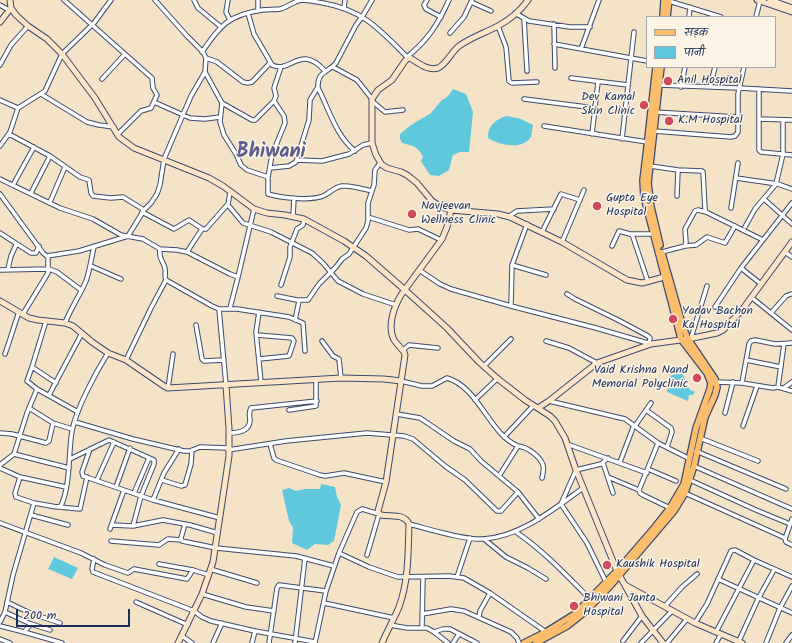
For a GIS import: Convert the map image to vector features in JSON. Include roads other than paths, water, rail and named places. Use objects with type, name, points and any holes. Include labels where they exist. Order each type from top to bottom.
[{"type":"main road","points":[[662,16],[668,0]]},
{"type":"main road","points":[[667,16],[668,0]]},
{"type":"main road","points":[[536,643],[567,626],[580,616],[674,511],[685,493],[690,480],[696,428],[711,383],[708,373],[681,339],[649,196],[650,166],[654,131],[653,112],[656,68]]},
{"type":"main road","points":[[524,643],[546,632],[575,614],[606,582],[618,573],[670,508],[684,484],[693,462],[705,417],[715,395],[716,382],[683,327],[646,208],[643,188],[647,142],[659,85],[661,68]]},
{"type":"street","points":[[0,22],[10,9],[10,0]]},
{"type":"street","points":[[64,0],[152,77],[153,88],[156,95],[150,109],[143,110],[139,113],[118,134]]},
{"type":"street","points":[[0,146],[9,134],[18,108],[41,94],[48,86],[62,54],[92,26],[111,0]]},
{"type":"street","points":[[47,256],[94,248],[128,236],[143,211],[157,194],[164,159],[182,115],[204,72],[206,58],[155,0]]},
{"type":"street","points":[[194,0],[198,8],[221,27]]},
{"type":"street","points":[[228,0],[226,12],[230,20]]},
{"type":"street","points":[[258,0],[258,11]]},
{"type":"street","points":[[202,52],[221,27],[239,15],[258,11],[280,9],[300,1],[307,0],[344,8],[362,17],[380,29],[407,58],[426,68],[434,68],[440,67],[458,47],[476,36],[498,26],[515,13],[528,0]]},
{"type":"street","points":[[344,8],[345,0]]},
{"type":"street","points":[[270,168],[293,165],[297,160],[309,120],[310,100],[318,87],[320,77],[325,71],[332,67],[372,0]]},
{"type":"street","points":[[427,0],[424,5],[425,8],[441,17]]},
{"type":"street","points":[[449,0],[441,17],[423,44],[407,58],[392,80],[378,90],[372,100],[372,143],[380,162],[387,168],[407,175],[417,183],[432,201],[441,208],[498,214],[527,224],[562,242],[627,280],[636,283],[648,282],[667,276]]},
{"type":"street","points":[[581,48],[599,0]]},
{"type":"street","points":[[668,0],[718,16]]},
{"type":"street","points":[[770,0],[792,8]]},
{"type":"street","points":[[450,34],[464,16],[471,1],[490,11]]},
{"type":"street","points":[[756,16],[758,1],[792,12]]},
{"type":"street","points":[[0,5],[10,9],[28,26],[47,39],[62,54],[87,86],[118,134],[134,148],[208,178],[254,209],[267,213],[293,216],[304,219],[354,248],[366,256],[436,318],[462,346],[484,366],[555,421],[561,429],[568,444],[576,470],[618,573],[642,616],[663,643]]},
{"type":"street","points":[[689,16],[690,7]]},
{"type":"street","points":[[248,13],[254,34],[270,63],[281,67],[298,60],[307,59],[314,61],[325,71]]},
{"type":"street","points":[[515,13],[530,21],[570,27],[590,27]]},
{"type":"street","points":[[524,19],[527,71]]},
{"type":"street","points":[[554,24],[555,68]]},
{"type":"street","points":[[0,65],[11,45],[28,26]]},
{"type":"street","points":[[498,26],[506,47],[508,81],[512,83],[537,82]]},
{"type":"street","points":[[622,138],[634,32]]},
{"type":"street","points":[[554,44],[646,60]]},
{"type":"street","points":[[102,79],[125,54]]},
{"type":"street","points":[[206,58],[217,62],[246,83],[252,82],[270,63]]},
{"type":"street","points":[[204,72],[222,103],[252,120],[255,120],[274,101],[276,96],[274,88],[281,67]]},
{"type":"street","points":[[332,67],[357,80],[372,100],[385,112],[403,110]]},
{"type":"street","points":[[681,86],[685,68]]},
{"type":"street","points":[[710,87],[715,68]]},
{"type":"street","points":[[654,131],[734,137],[738,132],[737,117],[739,88],[744,68]]},
{"type":"street","points":[[571,78],[628,85]]},
{"type":"street","points":[[592,134],[598,82]]},
{"type":"street","points":[[659,85],[792,91]]},
{"type":"street","points":[[318,87],[338,131],[348,146],[355,151]]},
{"type":"street","points":[[759,89],[759,150],[761,152],[792,155]]},
{"type":"street","points":[[41,94],[87,122],[114,127]]},
{"type":"street","points":[[524,99],[595,108]]},
{"type":"street","points":[[0,100],[18,108]]},
{"type":"street","points":[[274,101],[284,116],[285,123],[273,151],[268,177],[268,194],[294,198],[318,197],[327,194],[335,188],[343,186],[351,186],[372,191]]},
{"type":"street","points":[[154,102],[182,115],[202,119],[220,117]]},
{"type":"street","points":[[222,103],[220,122],[224,135],[241,165],[247,170],[268,177]]},
{"type":"street","points":[[653,112],[737,117]]},
{"type":"street","points":[[759,119],[792,120]]},
{"type":"street","points":[[744,227],[755,209],[776,184],[783,154],[783,120]]},
{"type":"street","points":[[544,126],[647,142]]},
{"type":"street","points":[[9,134],[50,156],[80,177],[90,180],[91,192],[93,196],[111,198],[123,197],[143,211],[174,229],[188,220],[202,229]]},
{"type":"street","points":[[297,160],[322,161],[349,154],[363,145],[372,143]]},
{"type":"street","points":[[13,185],[34,147]]},
{"type":"street","points":[[31,193],[50,156]]},
{"type":"street","points":[[277,296],[308,300],[319,284],[354,248],[367,226],[368,203],[374,185],[375,170],[380,162]]},
{"type":"street","points":[[732,208],[738,163]]},
{"type":"street","points":[[650,166],[678,170],[700,170],[703,172],[706,212]]},
{"type":"street","points":[[50,202],[65,167]]},
{"type":"street","points":[[678,170],[678,196]]},
{"type":"street","points":[[736,178],[776,184],[792,189]]},
{"type":"street","points":[[0,179],[66,210],[93,219],[118,233],[143,239],[160,250],[177,250],[187,252],[238,277]]},
{"type":"street","points":[[562,242],[584,190]]},
{"type":"street","points":[[187,252],[202,229],[206,229],[228,204],[230,192]]},
{"type":"street","points":[[0,194],[43,253],[47,256],[49,269],[42,285],[21,314],[11,334],[5,354]]},
{"type":"street","points":[[542,232],[562,194],[580,200]]},
{"type":"street","points":[[293,216],[294,198]]},
{"type":"street","points":[[764,199],[792,224]]},
{"type":"street","points":[[715,307],[741,268],[792,203]]},
{"type":"street","points":[[228,204],[241,222],[271,232],[316,256],[338,281],[360,293],[396,305]]},
{"type":"street","points":[[230,308],[254,209]]},
{"type":"street","points":[[508,217],[517,211],[554,209]]},
{"type":"street","points":[[367,555],[379,514],[379,508],[386,482],[405,355],[403,350],[394,340],[392,320],[396,305],[405,290],[441,240],[447,227],[451,210]]},
{"type":"street","points":[[685,246],[685,229],[698,210],[706,212],[763,240]]},
{"type":"street","points":[[368,217],[409,230],[418,228],[441,240]]},
{"type":"street","points":[[281,285],[290,257],[292,242],[297,229],[303,225],[304,219]]},
{"type":"street","points":[[511,306],[512,265],[527,224]]},
{"type":"street","points":[[662,252],[685,246],[696,245],[707,237],[726,243],[735,226]]},
{"type":"street","points":[[612,246],[619,232],[632,234],[653,234]]},
{"type":"street","points":[[0,233],[16,245],[33,254],[37,252],[39,246]]},
{"type":"street","points":[[632,234],[648,282]]},
{"type":"street","points":[[504,437],[536,407],[549,401],[597,363],[650,344],[717,333],[723,330],[742,310],[792,242]]},
{"type":"street","points":[[8,269],[11,256],[16,245]]},
{"type":"street","points":[[65,323],[91,266],[91,258],[94,248]]},
{"type":"street","points":[[126,360],[166,280],[165,268],[159,256],[160,250]]},
{"type":"street","points":[[785,252],[792,257]]},
{"type":"street","points":[[512,265],[546,275]]},
{"type":"street","points":[[91,266],[121,279]]},
{"type":"street","points":[[741,268],[761,284]]},
{"type":"street","points":[[0,270],[49,269],[57,272],[81,290]]},
{"type":"street","points":[[419,270],[445,286],[511,306],[650,344]]},
{"type":"street","points":[[166,280],[212,306],[289,317],[303,323],[305,351]]},
{"type":"street","points":[[690,338],[706,286]]},
{"type":"street","points":[[566,294],[648,336],[650,344]]},
{"type":"street","points":[[771,313],[786,296],[792,294]]},
{"type":"street","points":[[751,297],[792,330]]},
{"type":"street","points":[[295,320],[299,300]]},
{"type":"street","points":[[0,301],[21,314],[34,319],[65,323],[73,326],[108,353],[126,360],[168,388],[341,378],[384,379],[432,386],[443,379],[448,378],[462,386],[504,437],[518,446],[527,448],[542,462],[542,478]]},
{"type":"street","points":[[178,643],[194,612],[210,572],[216,548],[228,464],[229,433],[219,308]]},
{"type":"street","points":[[259,312],[256,331],[258,335],[257,346],[261,382]]},
{"type":"street","points":[[46,321],[27,382],[78,412]]},
{"type":"street","points":[[196,325],[202,360],[224,360]]},
{"type":"street","points":[[49,395],[82,333]]},
{"type":"street","points":[[258,335],[292,338],[294,341],[289,356],[259,359]]},
{"type":"street","points":[[484,366],[511,339]]},
{"type":"street","points":[[742,383],[749,344],[752,340],[772,344],[792,343]]},
{"type":"street","points":[[322,341],[333,356],[339,359],[341,378]]},
{"type":"street","points":[[546,341],[569,348],[597,363]]},
{"type":"street","points":[[778,387],[784,344]]},
{"type":"street","points":[[403,350],[409,345],[438,348]]},
{"type":"street","points":[[59,507],[62,505],[66,487],[74,422],[108,353]]},
{"type":"street","points":[[168,388],[173,354]]},
{"type":"street","points":[[746,360],[781,367]]},
{"type":"street","points":[[32,367],[56,383]]},
{"type":"street","points":[[475,400],[498,378]]},
{"type":"street","points":[[289,410],[314,407],[317,405],[316,379]]},
{"type":"street","points":[[716,382],[733,382],[773,388],[778,387],[792,391]]},
{"type":"street","points":[[725,413],[733,382]]},
{"type":"street","points":[[784,388],[792,382]]},
{"type":"street","points":[[743,426],[757,386]]},
{"type":"street","points":[[37,389],[29,408],[14,454],[0,467],[20,477],[66,487]]},
{"type":"street","points":[[229,433],[239,433],[248,426],[250,422],[249,411],[251,408],[317,401]]},
{"type":"street","points":[[549,401],[622,418],[658,442],[693,462],[792,509]]},
{"type":"street","points":[[620,462],[634,426],[651,404]]},
{"type":"street","points":[[29,408],[53,423],[72,429]]},
{"type":"street","points":[[646,410],[671,428],[672,432],[667,447]]},
{"type":"street","points":[[397,414],[415,416],[424,420],[454,441],[470,449],[481,461],[518,492],[539,519]]},
{"type":"street","points":[[74,422],[133,439],[187,451],[200,447],[228,449],[286,441],[360,434],[393,434],[413,439],[445,466],[466,480],[497,511],[501,511],[518,492]]},
{"type":"street","points":[[0,433],[8,433],[46,443],[49,441],[53,423]]},
{"type":"street","points":[[700,438],[758,460]]},
{"type":"street","points":[[70,459],[107,440],[130,448],[154,460],[154,464],[133,526]]},
{"type":"street","points":[[98,480],[114,442]]},
{"type":"street","points":[[639,490],[658,442]]},
{"type":"street","points":[[270,444],[276,460],[320,475],[328,476],[344,473],[386,482]]},
{"type":"street","points":[[568,444],[676,481]]},
{"type":"street","points":[[499,476],[518,446]]},
{"type":"street","points":[[116,487],[130,448]]},
{"type":"street","points":[[153,500],[164,473],[178,449]]},
{"type":"street","points":[[90,450],[82,472],[83,476],[153,500],[220,518]]},
{"type":"street","points":[[162,480],[181,486],[185,485],[192,450]]},
{"type":"street","points":[[696,451],[786,489]]},
{"type":"street","points":[[14,454],[69,468]]},
{"type":"street","points":[[134,493],[148,458]]},
{"type":"street","points":[[576,470],[603,463],[608,458]]},
{"type":"street","points":[[603,463],[613,493]]},
{"type":"street","points":[[561,504],[576,470]]},
{"type":"street","points":[[20,477],[15,493],[16,497],[34,503],[80,509],[86,477]]},
{"type":"street","points":[[608,477],[639,490],[643,495],[670,508]]},
{"type":"street","points":[[690,480],[756,510],[791,522],[785,538]]},
{"type":"street","points":[[94,559],[92,568],[93,572],[194,612],[206,619],[296,641],[315,642],[326,591],[334,566],[357,512],[362,509],[384,516],[403,517],[409,524],[470,538],[484,539],[516,532],[539,519],[583,488]]},
{"type":"street","points":[[124,490],[111,527],[133,526],[163,520],[218,532]]},
{"type":"street","points":[[685,493],[785,538],[785,541],[792,545]]},
{"type":"street","points":[[0,622],[5,612],[34,503]]},
{"type":"street","points":[[561,504],[587,543],[606,582]]},
{"type":"street","points":[[31,515],[68,525]]},
{"type":"street","points":[[0,523],[128,573],[134,569],[187,579],[193,570]]},
{"type":"street","points":[[181,540],[185,524]]},
{"type":"street","points":[[382,643],[399,606],[406,578],[409,524]]},
{"type":"street","points":[[516,532],[530,541],[590,600]]},
{"type":"street","points":[[457,577],[470,538]]},
{"type":"street","points":[[111,541],[159,545],[168,539],[181,540],[216,548],[305,558],[334,566]]},
{"type":"street","points":[[484,539],[506,557],[546,579]]},
{"type":"street","points":[[695,623],[706,604],[731,551],[735,550],[774,570],[792,577]]},
{"type":"street","points":[[339,553],[368,567],[394,576],[406,578],[423,576],[457,577],[472,582],[490,592],[546,632]]},
{"type":"street","points":[[296,641],[305,558]]},
{"type":"street","points":[[716,643],[718,633],[754,560]]},
{"type":"street","points":[[159,564],[210,572],[257,583]]},
{"type":"street","points":[[624,584],[665,606],[687,620],[740,643],[758,599],[774,570]]},
{"type":"street","points":[[665,606],[696,574]]},
{"type":"street","points":[[422,627],[423,576]]},
{"type":"street","points":[[718,579],[758,599],[792,613]]},
{"type":"street","points":[[269,643],[277,588],[279,584],[326,591]]},
{"type":"street","points":[[766,643],[780,608],[792,586]]},
{"type":"street","points":[[479,617],[480,611],[490,592]]},
{"type":"street","points":[[202,594],[246,607],[274,611]]},
{"type":"street","points":[[7,602],[30,613],[60,623]]},
{"type":"street","points":[[136,602],[188,625]]},
{"type":"street","points":[[324,603],[394,618]]},
{"type":"street","points":[[422,614],[457,609],[479,617],[511,632],[517,638],[519,643]]},
{"type":"street","points":[[641,643],[672,611]]},
{"type":"street","points":[[5,612],[31,624],[50,630]]},
{"type":"street","points":[[623,641],[642,616]]},
{"type":"street","points":[[667,643],[687,620]]},
{"type":"street","points":[[214,643],[222,623]]},
{"type":"street","points":[[24,632],[31,624]]},
{"type":"street","points":[[390,625],[407,628],[429,628],[448,643]]},
{"type":"street","points":[[0,626],[62,643]]},
{"type":"street","points":[[434,632],[447,629],[477,643]]},
{"type":"street","points":[[252,643],[255,631]]},
{"type":"street","points":[[452,643],[459,634]]},
{"type":"street","points":[[786,643],[792,635]]},
{"type":"street","points":[[182,636],[192,643]]},
{"type":"street","points":[[0,639],[10,643]]},
{"type":"water","points":[[453,89],[466,94],[473,112],[469,152],[460,152],[453,155],[449,170],[439,176],[430,175],[421,161],[423,157],[419,151],[412,146],[402,143],[400,134],[411,125],[431,113]]},
{"type":"water","points":[[507,116],[521,119],[533,125],[531,137],[526,142],[516,145],[501,144],[488,138],[489,130],[493,124],[499,119]]},
{"type":"water","points":[[680,370],[690,390],[695,392],[693,395],[689,395],[688,401],[667,392],[669,377]]},
{"type":"water","points":[[321,484],[335,487],[337,497],[341,505],[334,541],[328,545],[315,544],[307,550],[292,543],[293,528],[289,521],[282,490],[289,488],[296,491],[305,489],[320,489]]},
{"type":"water","points":[[54,557],[78,568],[72,579],[48,569]]},
{"type":"place","name":"Anil Hospital","points":[[668,81]]},
{"type":"place","name":"Dev Kamal Skin Clinic","points":[[644,105]]},
{"type":"place","name":"K.M Hospital","points":[[669,121]]},
{"type":"place","name":"Gupta Eye Hospital","points":[[597,206]]},
{"type":"place","name":"Navjeevan Wellness Clinic","points":[[412,214]]},
{"type":"place","name":"Yadav Bachon Ka Hospital","points":[[673,319]]},
{"type":"place","name":"Vaid Krishna Nand Memorial Polyclinic","points":[[697,378]]},
{"type":"place","name":"Kaushik Hospital","points":[[607,565]]},
{"type":"place","name":"Bhiwani Janta Hospital","points":[[574,606]]},
{"type":"district","name":"Bhiwani","points":[[271,154]]}]
